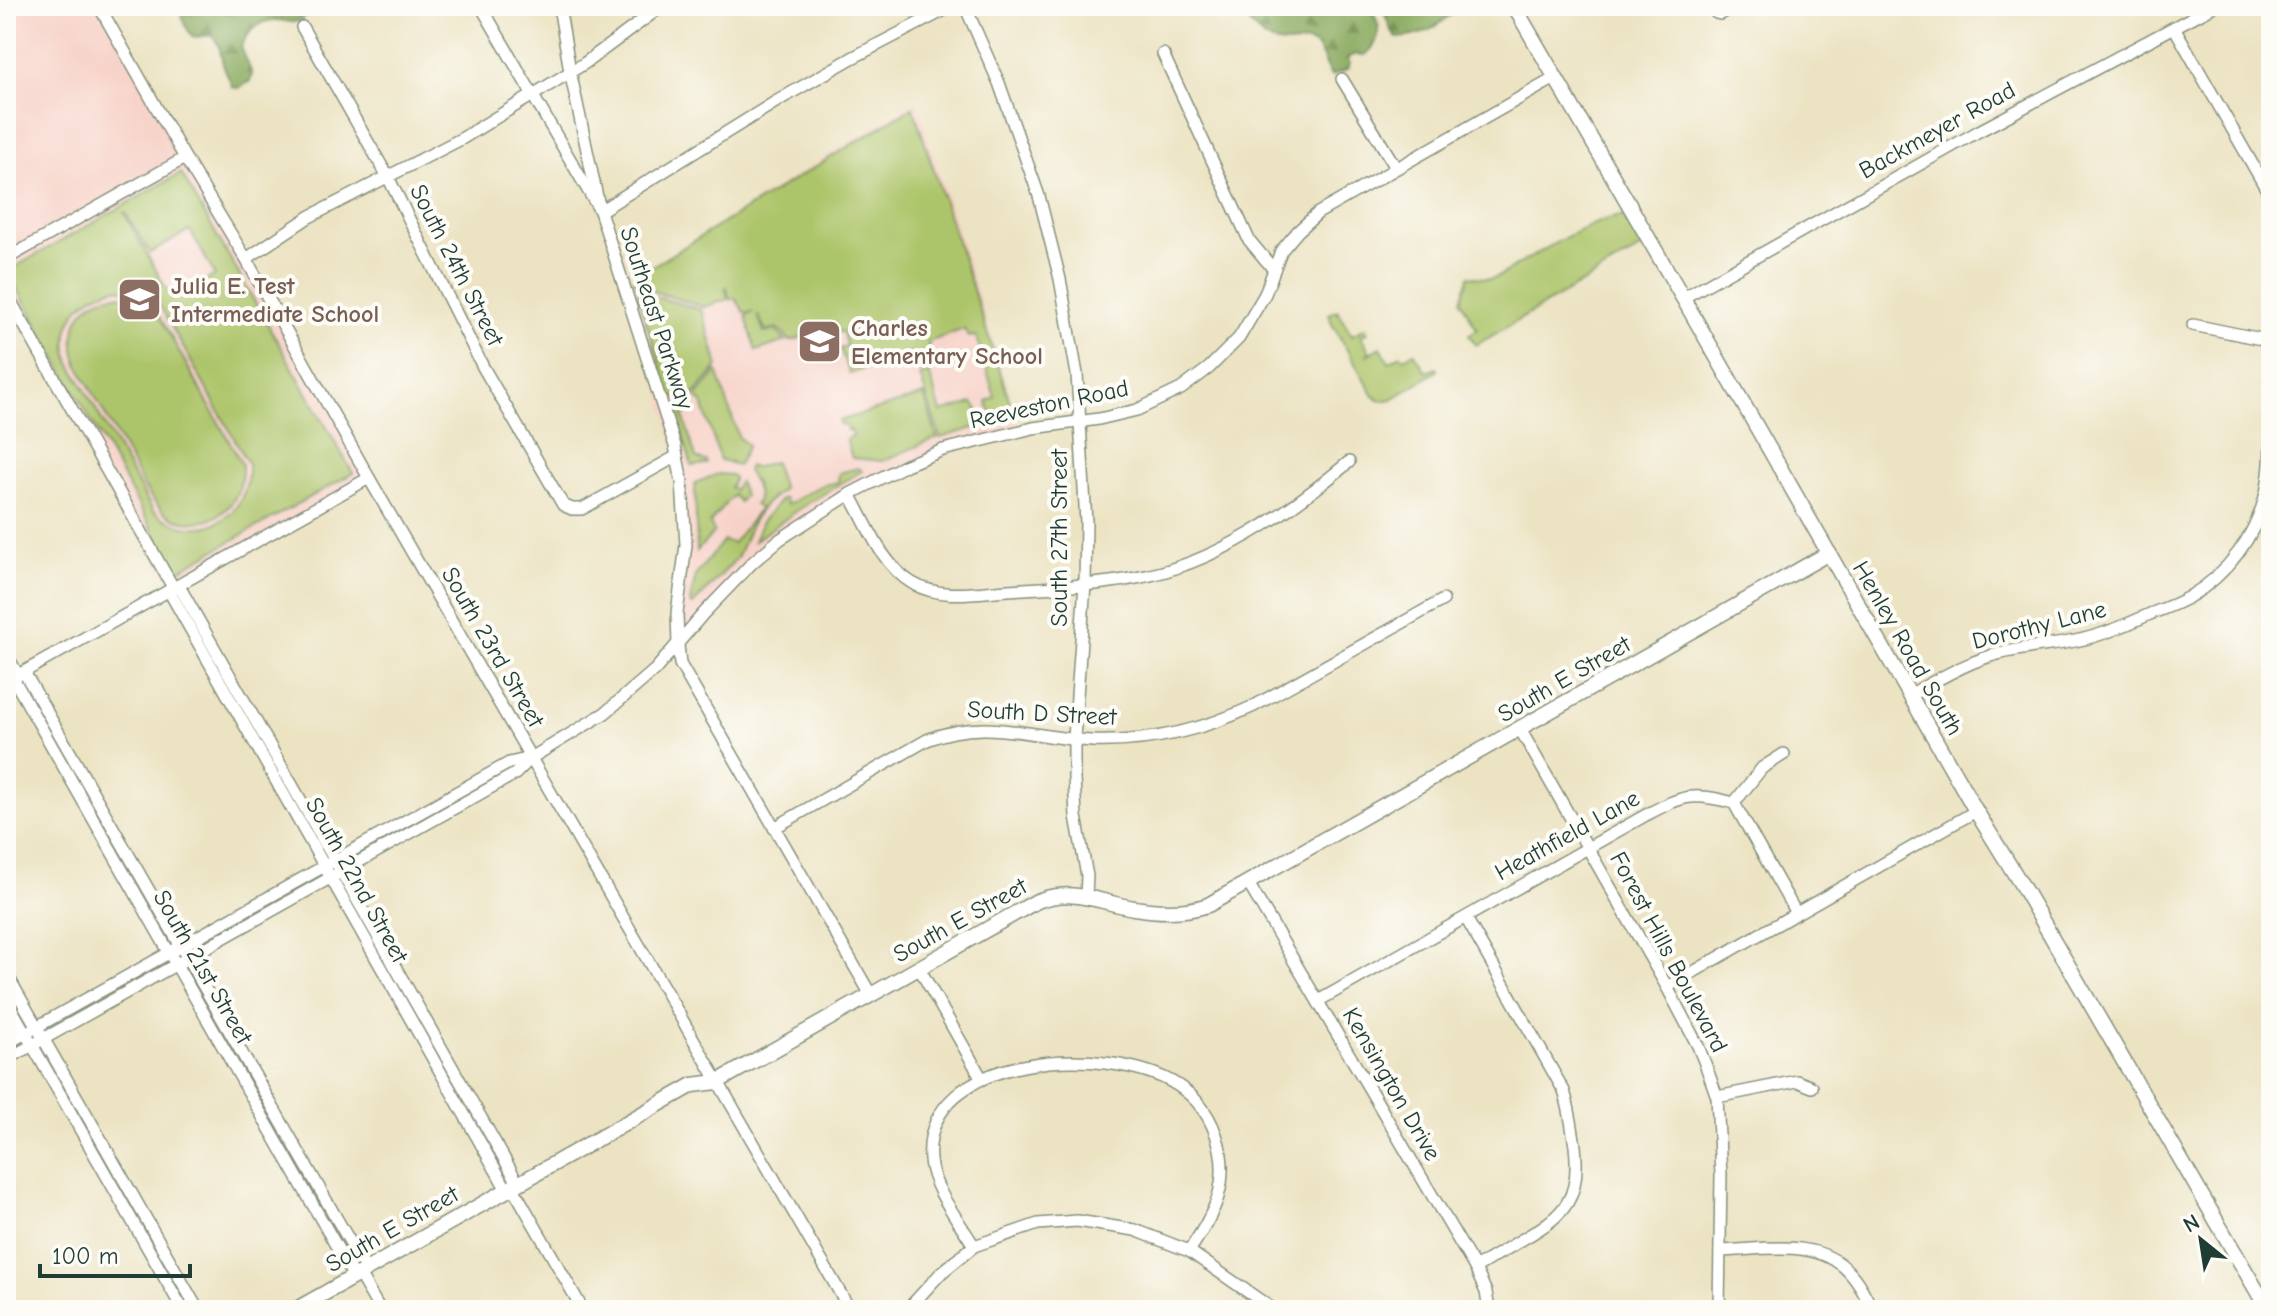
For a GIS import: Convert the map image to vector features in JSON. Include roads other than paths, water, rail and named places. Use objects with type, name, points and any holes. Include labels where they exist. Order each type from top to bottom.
[{"type":"street","name":"South 23rd Street","points":[[99,6],[850,1310]]},
{"type":"street","points":[[481,6],[600,211],[778,100],[952,6]]},
{"type":"street","name":"Southeast Parkway","points":[[559,6],[600,211],[677,456],[682,482],[686,545],[677,613],[678,645]]},
{"type":"street","points":[[246,259],[303,220],[463,138],[585,63],[662,6]]},
{"type":"street","name":"South 27th Street","points":[[965,6],[999,83],[1039,196],[1077,374],[1086,522],[1085,584],[1074,738],[1076,816],[1087,876],[1086,896]]},
{"type":"street","name":"Henley Road South","points":[[1514,6],[1976,811],[2268,1310]]},
{"type":"street","points":[[1715,10],[1724,13],[1733,6]]},
{"type":"street","name":"Backmeyer Road","points":[[1683,298],[1978,132],[2214,6]]},
{"type":"street","name":"South 24th Street","points":[[302,27],[388,177],[480,361],[558,498],[566,506],[582,509],[677,456]]},
{"type":"street","points":[[2174,27],[2271,197]]},
{"type":"street","points":[[1163,54],[1249,240],[1274,270]]},
{"type":"street","name":"Reeveston Road","points":[[6,1044],[180,945],[515,774],[531,758],[605,713],[655,670],[753,562],[779,540],[850,494],[943,450],[1033,428],[1137,410],[1181,389],[1209,368],[1239,338],[1265,294],[1281,251],[1318,213],[1555,78]]},
{"type":"street","points":[[1342,79],[1396,168]]},
{"type":"street","points":[[6,259],[185,158]]},
{"type":"street","name":"South 22nd Street","points":[[6,293],[583,1310]]},
{"type":"street","points":[[2193,325],[2271,344]]},
{"type":"street","name":"Dorothy Lane","points":[[1909,695],[1981,660],[2011,651],[2090,637],[2124,626],[2188,598],[2231,563],[2246,542],[2260,513],[2270,469],[2268,376],[2271,344]]},
{"type":"street","points":[[850,494],[889,562],[916,585],[946,594],[1085,584],[1137,578],[1169,569],[1255,531],[1292,507],[1349,462]]},
{"type":"street","points":[[15,677],[369,478]]},
{"type":"street","name":"South E Street","points":[[295,1310],[693,1085],[717,1082],[1037,901],[1062,894],[1086,896],[1135,908],[1176,911],[1208,905],[1829,553]]},
{"type":"street","name":"South D Street","points":[[774,828],[945,732],[976,727],[1091,741],[1140,739],[1176,734],[1226,719],[1443,600]]},
{"type":"street","points":[[678,645],[680,664],[871,995]]},
{"type":"street","name":"South 21st Street","points":[[6,654],[15,677],[169,952],[360,1274]]},
{"type":"street","name":"South 21st Street","points":[[15,677],[188,958],[380,1310]]},
{"type":"street","name":"Forest Hills Boulevard","points":[[1520,729],[1667,987],[1698,1046],[1717,1097],[1721,1175],[1719,1310]]},
{"type":"street","points":[[1784,754],[1762,768],[1734,803],[1796,913]]},
{"type":"street","name":"Heathfield Lane","points":[[1318,1001],[1675,800],[1692,795],[1734,803]]},
{"type":"street","points":[[1667,987],[1976,811]]},
{"type":"street","name":"Reeveston Road","points":[[6,1060],[188,958],[332,869]]},
{"type":"street","name":"Kensington Drive","points":[[1248,883],[1475,1268],[1486,1292],[1489,1310]]},
{"type":"street","points":[[1466,918],[1564,1091],[1571,1112],[1577,1168],[1573,1192],[1555,1219],[1475,1268]]},
{"type":"street","points":[[919,968],[982,1079]]},
{"type":"street","points":[[6,973],[31,1030],[32,1045],[183,1310]]},
{"type":"street","points":[[6,999],[31,1030],[44,1039],[198,1310]]},
{"type":"street","points":[[974,1246],[938,1186],[930,1156],[933,1129],[941,1112],[954,1097],[982,1079],[1024,1065],[1092,1062],[1147,1072],[1181,1087],[1207,1115],[1223,1163],[1217,1201],[1189,1251]]},
{"type":"street","points":[[1717,1097],[1797,1081],[1812,1087]]},
{"type":"street","points":[[907,1310],[941,1273],[974,1246],[1038,1224],[1077,1221],[1135,1230],[1189,1251],[1274,1310]]},
{"type":"street","points":[[1720,1251],[1805,1249],[1829,1255],[1851,1273],[1873,1310]]},
{"type":"street","points":[[6,1304],[9,1310]]},
{"type":"place","name":"Julia E. Test Intermediate School","points":[[140,300]]},
{"type":"place","name":"Charles Elementary School","points":[[820,342]]}]
